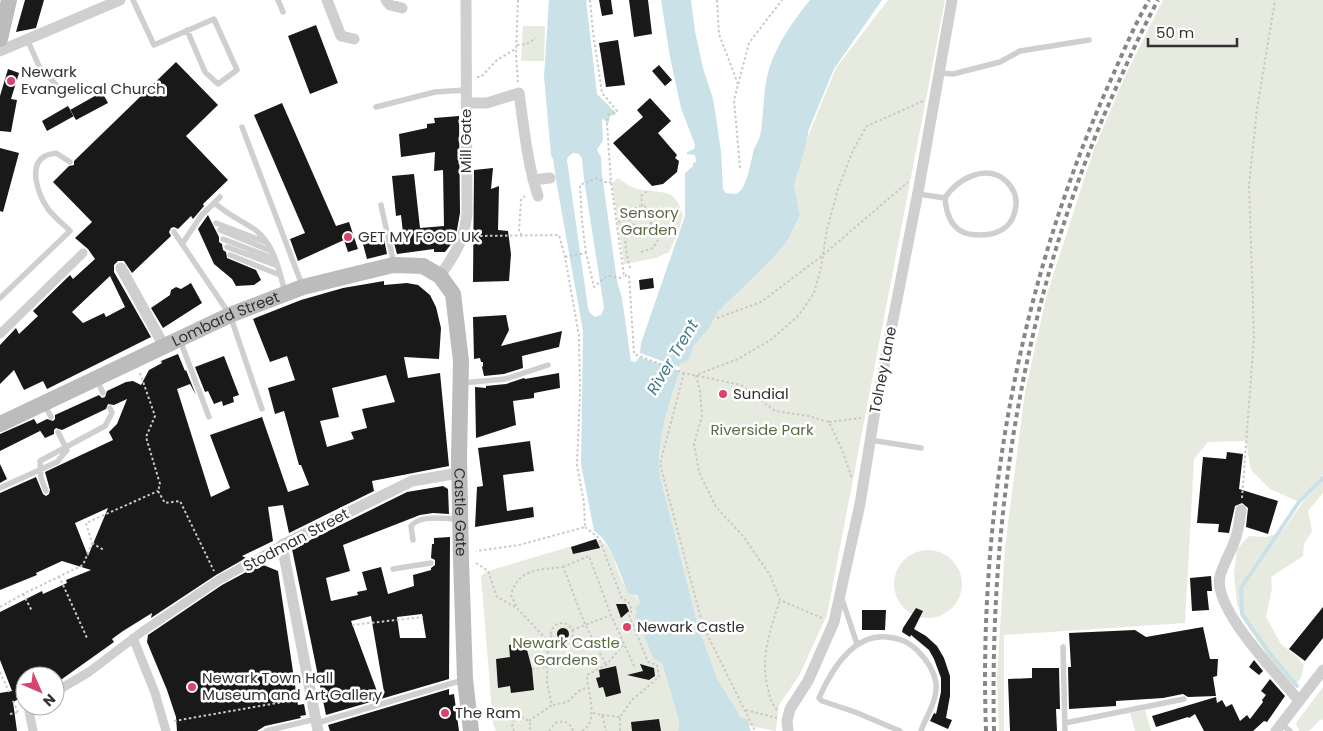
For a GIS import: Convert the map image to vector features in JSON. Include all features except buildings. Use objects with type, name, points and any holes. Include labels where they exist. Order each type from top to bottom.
[{"type":"main road","points":[[0,39],[9,0]]},
{"type":"main road","name":"Lombard Street","points":[[0,424],[44,402],[100,386],[135,360],[180,338],[230,315],[303,287],[394,265],[423,266],[440,276],[453,294]]},
{"type":"main road","name":"Castle Gate","points":[[453,294],[461,361],[459,558],[465,679],[472,729]]},
{"type":"street","points":[[0,51],[120,0]]},
{"type":"street","points":[[327,0],[341,36],[354,40]]},
{"type":"street","points":[[386,0],[390,5],[402,8]]},
{"type":"street","name":"Mill Gate","points":[[440,276],[459,247],[467,213],[466,0]]},
{"type":"street","name":"Tolney Lane","points":[[788,726],[790,709],[808,681],[834,622],[860,504],[874,417],[918,194],[952,0]]},
{"type":"street","points":[[466,103],[487,103],[519,93],[523,132],[538,196]]},
{"type":"street","points":[[533,180],[550,178]]},
{"type":"street","points":[[0,334],[84,254]]},
{"type":"street","points":[[121,268],[164,346]]},
{"type":"street","name":"Stodman Street","points":[[65,686],[89,672],[133,638],[218,580],[282,544],[412,480],[459,473]]},
{"type":"street","points":[[1241,510],[1237,534],[1219,578],[1222,600],[1231,617],[1299,701]]},
{"type":"street","points":[[282,544],[317,724]]},
{"type":"street","points":[[133,638],[153,688],[165,727]]},
{"type":"street","points":[[1282,729],[1299,701],[1322,672]]},
{"type":"street","points":[[30,716],[33,731]]},
{"type":"lane","points":[[133,0],[154,45],[187,30],[214,18],[237,70],[218,84],[205,72],[187,30]]},
{"type":"lane","points":[[278,0],[282,12]]},
{"type":"lane","points":[[27,39],[38,66],[60,89]]},
{"type":"lane","points":[[940,74],[953,74],[1000,62],[1020,51],[1089,40]]},
{"type":"lane","points":[[376,107],[466,84]]},
{"type":"lane","points":[[242,127],[303,287]]},
{"type":"lane","points":[[0,298],[70,231],[48,209],[38,186],[36,175],[37,164],[45,155],[56,153],[70,162]]},
{"type":"lane","points":[[988,173],[999,176],[1010,186],[1016,200],[1015,212],[1012,221],[1001,231],[988,235],[969,234],[960,231],[951,220],[946,211],[945,198],[955,186],[966,178],[988,173]]},
{"type":"lane","points":[[918,194],[945,198]]},
{"type":"lane","points":[[182,244],[200,216],[220,197]]},
{"type":"lane","points":[[215,203],[256,230],[268,243],[278,266],[286,294]]},
{"type":"lane","points":[[381,205],[394,265]]},
{"type":"lane","points":[[216,223],[268,243]]},
{"type":"lane","points":[[220,230],[271,251]]},
{"type":"lane","points":[[174,232],[230,315],[262,409]]},
{"type":"lane","points":[[223,240],[274,258]]},
{"type":"lane","points":[[227,247],[278,266]]},
{"type":"lane","points":[[230,254],[280,275]]},
{"type":"lane","points":[[180,338],[209,417]]},
{"type":"lane","points":[[461,383],[505,379],[548,365]]},
{"type":"lane","points":[[44,402],[51,417]]},
{"type":"lane","points":[[46,491],[40,478],[40,461],[105,426],[112,413],[110,408]]},
{"type":"lane","points":[[0,488],[58,462],[67,450],[58,432]]},
{"type":"lane","points":[[870,440],[922,448]]},
{"type":"lane","points":[[413,540],[411,526],[415,522],[426,518],[460,520]]},
{"type":"lane","points":[[393,568],[431,563]]},
{"type":"lane","points":[[840,594],[857,644]]},
{"type":"lane","points":[[900,731],[855,712],[822,701],[819,698],[824,686],[837,666],[857,644],[877,636],[902,639],[915,648],[930,666],[936,684],[934,701],[921,731]]},
{"type":"lane","points":[[1062,647],[1065,731]]},
{"type":"lane","points":[[266,731],[317,724],[465,679]]},
{"type":"lane","points":[[1065,723],[1184,700]]},
{"type":"path","points":[[518,0],[516,48],[519,93]]},
{"type":"path","points":[[590,0],[592,32],[602,94],[617,111],[609,114],[607,124],[611,182],[624,276]]},
{"type":"path","points":[[717,0],[719,34],[738,84]]},
{"type":"path","points":[[740,168],[734,100],[738,84],[749,43],[782,0]]},
{"type":"path","points":[[1241,510],[1246,466],[1254,337],[1249,185],[1257,110],[1275,0]]},
{"type":"path","points":[[517,45],[527,44],[536,38]]},
{"type":"path","points":[[466,84],[481,77],[497,60],[516,48]]},
{"type":"path","points":[[696,375],[738,359],[772,339],[799,315],[814,293],[827,229],[838,189],[853,150],[867,126],[934,97]]},
{"type":"path","points":[[717,318],[761,302],[823,255],[922,169]]},
{"type":"path","points":[[611,182],[605,182],[596,178],[580,185],[586,253],[594,287],[606,276],[610,275],[618,278],[629,275],[634,354],[684,373],[741,385],[775,411],[808,416],[829,422],[874,417]]},
{"type":"path","points":[[522,235],[519,232],[521,200],[527,194],[533,180]]},
{"type":"path","points":[[642,206],[642,196],[646,192],[650,192]]},
{"type":"path","points":[[644,206],[654,218],[652,223],[646,228],[640,229],[633,224],[631,212],[637,207],[644,206]]},
{"type":"path","points":[[654,218],[658,219],[666,216],[670,211]]},
{"type":"path","points":[[618,222],[631,219]]},
{"type":"path","points":[[641,252],[653,248],[658,240],[658,230],[652,223]]},
{"type":"path","points":[[630,268],[625,239],[630,226],[633,224]]},
{"type":"path","points":[[463,236],[559,235],[565,257],[579,336],[580,392],[577,465],[584,503],[584,526]]},
{"type":"path","points":[[565,257],[586,253]]},
{"type":"path","points":[[135,360],[155,416],[146,437],[160,484],[158,491],[166,503],[180,501],[218,580]]},
{"type":"path","points":[[684,373],[660,464],[703,626],[755,731]]},
{"type":"path","points":[[696,375],[700,390],[702,416],[694,444],[699,472],[716,507],[743,536],[770,575],[780,600],[767,644],[764,672],[772,703],[788,726]]},
{"type":"path","points":[[829,422],[853,481]]},
{"type":"path","points":[[0,607],[59,576],[84,566],[92,543],[86,523],[158,491]]},
{"type":"path","points":[[459,558],[519,545],[584,526]]},
{"type":"path","points":[[584,526],[599,538],[622,599],[628,601],[632,610],[629,616],[648,662],[657,665],[659,677],[632,700],[620,717],[620,731]]},
{"type":"path","points":[[92,543],[104,550]]},
{"type":"path","points":[[517,608],[511,595],[517,580],[533,570],[563,567],[589,556],[611,615],[636,668]]},
{"type":"path","points":[[459,558],[488,571],[497,597],[517,608],[547,640],[547,683],[552,705]]},
{"type":"path","points":[[563,567],[586,624],[606,665]]},
{"type":"path","points":[[59,576],[87,638]]},
{"type":"path","points":[[24,594],[32,611]]},
{"type":"path","points":[[780,600],[834,622]]},
{"type":"path","points":[[572,630],[611,615]]},
{"type":"path","points":[[352,625],[423,617]]},
{"type":"path","points":[[564,624],[572,630],[573,637],[566,645],[559,644],[552,638],[552,630],[557,625],[564,624]]},
{"type":"path","points":[[547,640],[552,638]]},
{"type":"path","points":[[582,731],[586,729],[593,713],[587,687],[587,675],[606,665],[624,644]]},
{"type":"path","points":[[532,669],[547,666]]},
{"type":"path","points":[[0,672],[9,692]]},
{"type":"path","points":[[529,721],[552,705],[567,702],[579,691],[587,687]]},
{"type":"path","points":[[165,727],[250,708],[312,697]]},
{"type":"path","points":[[13,702],[15,706]]},
{"type":"path","points":[[250,703],[250,708]]},
{"type":"path","points":[[746,710],[788,726]]},
{"type":"path","points":[[593,713],[620,717]]},
{"type":"path","points":[[602,715],[606,731]]},
{"type":"path","points":[[514,731],[512,724],[515,719],[521,717],[529,721],[530,731]]},
{"type":"path","points":[[549,731],[555,723],[562,721],[570,724],[573,731]]},
{"type":"green space","name":"Riverside Park","points":[[888,0],[945,0],[827,615],[799,676],[779,705],[776,731],[750,726],[741,719],[717,678],[698,626],[660,476],[659,463],[662,436],[681,363],[690,357],[694,346],[709,328],[719,311],[784,246],[800,217],[794,185],[806,141],[836,68]]},
{"type":"green space","points":[[1163,0],[1323,0],[1323,475],[1299,502],[1270,489],[1251,470],[1246,441],[1208,442],[1194,459],[1185,623],[1004,635],[1004,731],[999,731],[997,678],[1005,547],[1025,392],[1047,294],[1094,149],[1126,74]]},
{"type":"green space","points":[[523,26],[545,26],[544,61],[521,61]]},
{"type":"green space","name":"Sensory Garden","points":[[618,178],[633,187],[669,194],[677,200],[683,215],[678,233],[669,252],[656,258],[624,264],[612,183]]},
{"type":"green space","points":[[1323,480],[1323,493],[1308,511],[1312,531],[1304,544],[1303,556],[1271,577],[1272,588],[1266,617],[1281,644],[1304,665],[1301,678],[1294,686],[1272,662],[1244,621],[1237,604],[1234,575],[1237,549],[1249,536],[1266,537],[1281,533],[1303,502]]},
{"type":"green space","name":"Newark Castle Gardens","points":[[596,539],[603,542],[611,552],[621,580],[637,597],[640,603],[636,608],[662,663],[679,721],[678,731],[496,731],[493,724],[481,576],[488,571]]},
{"type":"green space","points":[[921,550],[935,550],[947,555],[957,565],[962,577],[962,591],[957,603],[947,613],[935,618],[921,618],[909,613],[899,603],[894,591],[894,577],[899,565],[909,555]]},
{"type":"green space","points":[[1323,687],[1323,720],[1321,719],[1309,731],[1299,731],[1296,723]]},
{"type":"green space","points":[[1145,710],[1151,731],[1135,731],[1130,713]]},
{"type":"water","points":[[549,0],[586,0],[597,94],[617,114],[610,116],[608,124],[602,118],[603,140],[597,150],[601,157],[617,281],[622,298],[631,361],[636,362],[639,357],[680,371],[662,436],[659,463],[660,476],[698,626],[717,678],[741,718],[747,719],[751,731],[678,731],[679,721],[662,663],[654,659],[635,615],[637,612],[635,608],[640,603],[637,595],[629,594],[611,551],[601,536],[594,531],[581,464],[583,331],[551,155],[544,77]],"holes":[[[573,153],[579,154],[582,159],[604,308],[601,315],[595,317],[588,308],[567,160]]]},
{"type":"water","name":"River Trent","points":[[661,0],[691,0],[703,68],[713,99],[721,151],[723,189],[726,193],[736,194],[746,181],[754,149],[760,136],[765,90],[773,57],[798,15],[810,0],[882,0],[834,69],[809,129],[794,185],[800,216],[789,238],[766,265],[719,311],[709,328],[694,346],[690,357],[686,362],[681,363],[679,367],[640,353],[641,343],[685,216],[685,173],[696,162],[695,155],[687,154],[687,152],[694,149],[695,145],[681,108],[670,57]]},
{"type":"waterway","points":[[1297,686],[1271,655],[1242,614],[1241,588],[1299,502],[1323,478]]},
{"type":"railway","points":[[986,731],[985,647],[989,563],[998,479],[1012,396],[1030,313],[1053,232],[1081,153],[1113,75],[1149,0]]},
{"type":"railway","points":[[994,731],[994,647],[998,563],[1007,480],[1020,398],[1038,316],[1060,236],[1087,157],[1143,29],[1158,0]]},
{"type":"place","name":"Newark Evangelical Church","points":[[11,81]]},
{"type":"place","name":"GET MY FOOD UK","points":[[348,237]]},
{"type":"place","name":"Sundial","points":[[723,394]]},
{"type":"place","name":"Newark Castle","points":[[627,627]]},
{"type":"place","name":"Newark Town Hall Museum and Art Gallery","points":[[192,687]]},
{"type":"place","name":"The Ram","points":[[445,713]]}]
